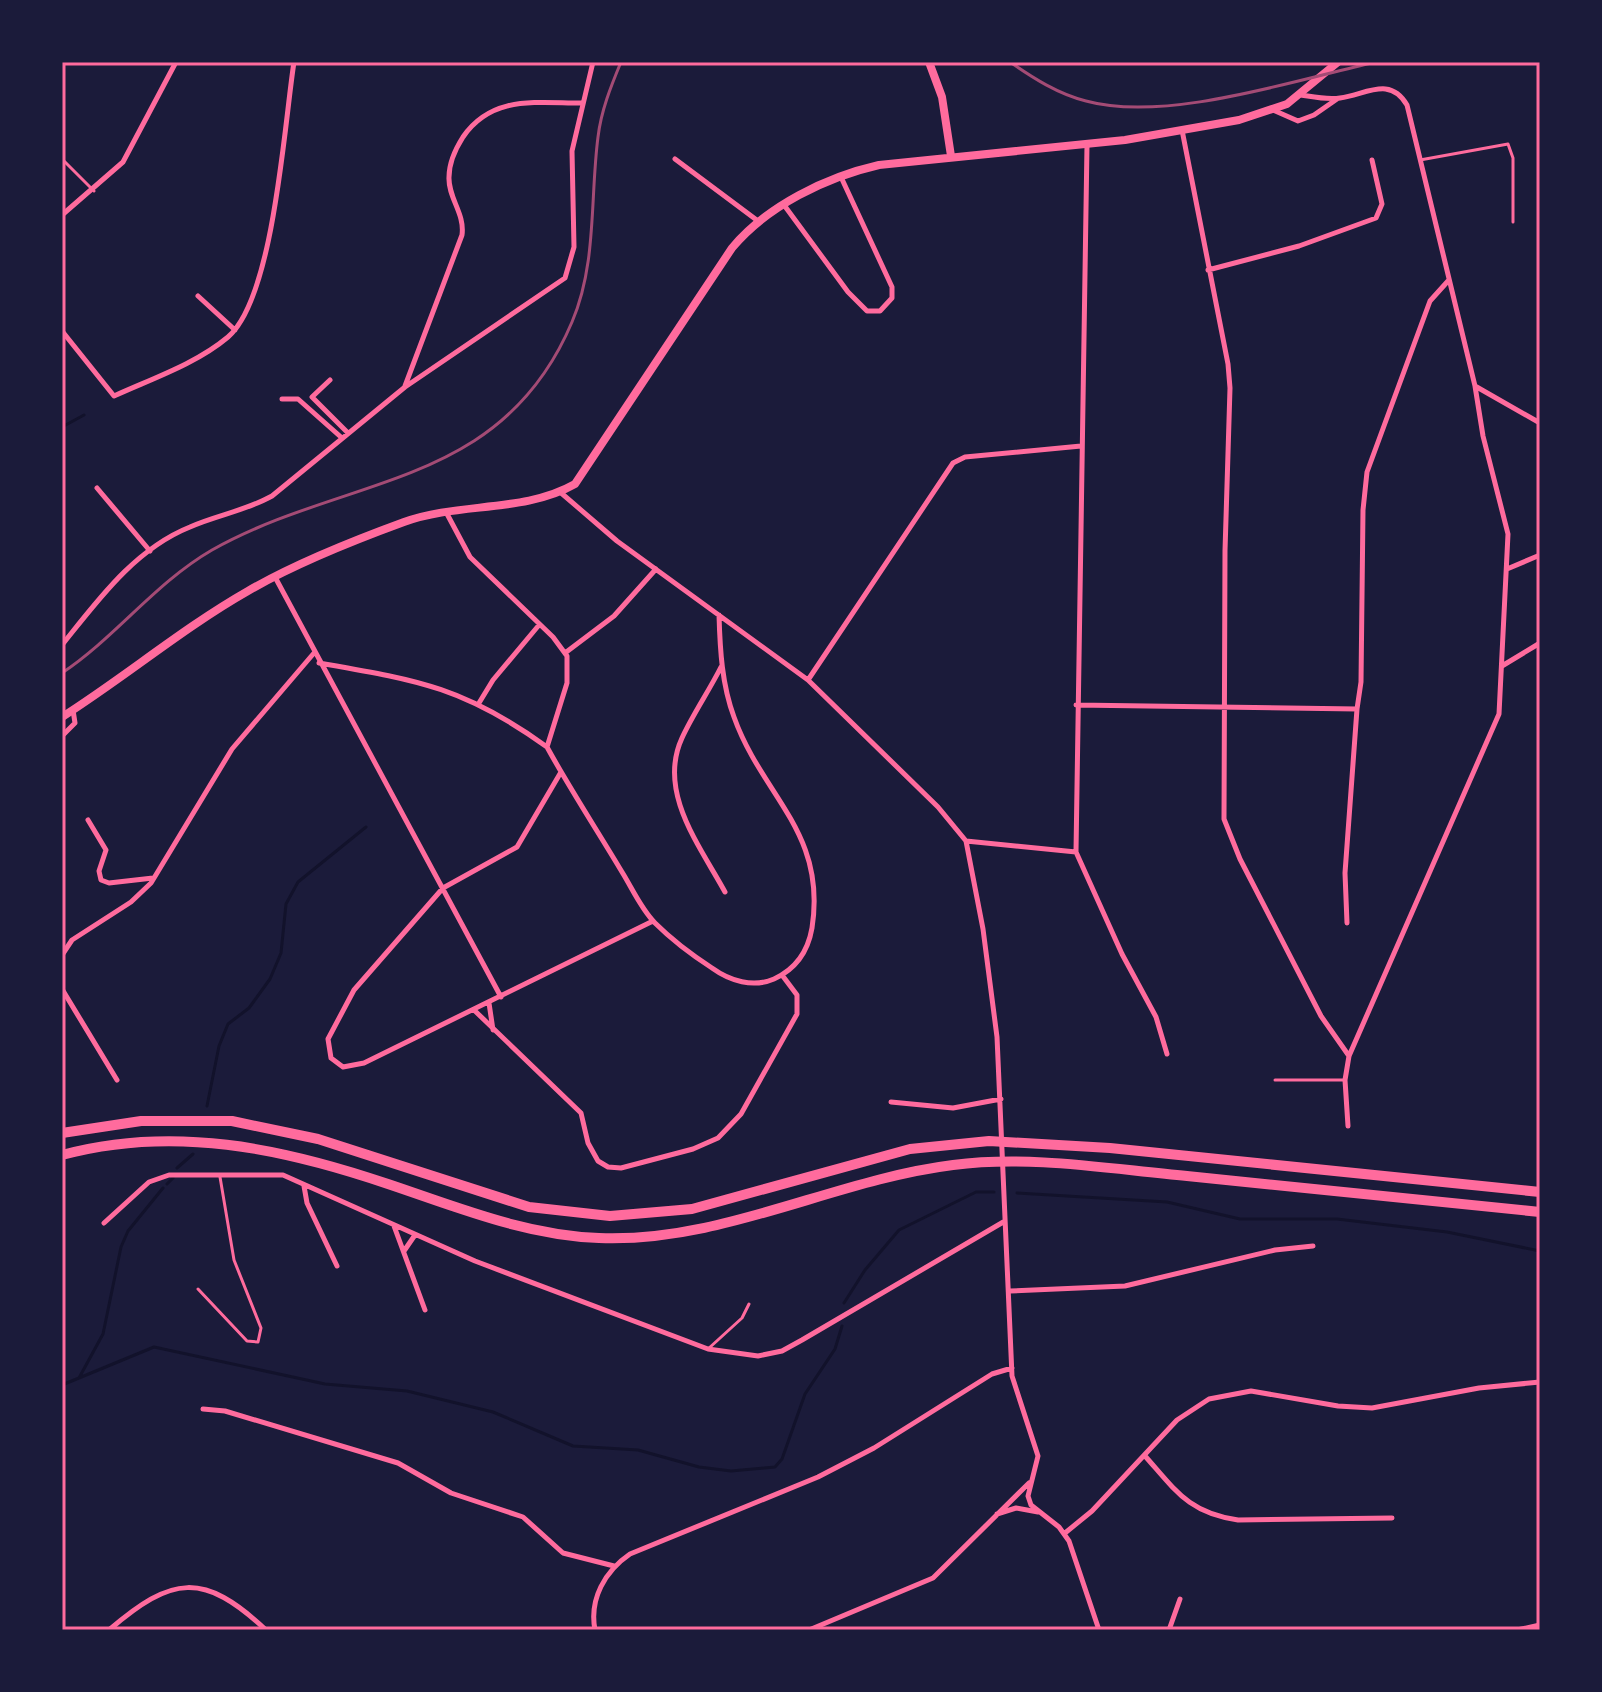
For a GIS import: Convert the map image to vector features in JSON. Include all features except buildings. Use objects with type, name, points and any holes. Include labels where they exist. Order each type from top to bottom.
[{"type":"highway","points":[[62,1133],[141,1121],[232,1121],[318,1139],[529,1207],[610,1216],[692,1209],[910,1149],[989,1141],[1020,1141],[1540,1192]]},
{"type":"highway","points":[[62,1155],[151,1141],[204,1141],[251,1146],[318,1161],[490,1220],[547,1232],[600,1238],[649,1237],[702,1228],[865,1183],[952,1165],[988,1162],[1096,1166],[1540,1212]]},
{"type":"main road","points":[[929,62],[942,97],[951,156]]},
{"type":"main road","points":[[62,717],[213,613],[275,577],[405,521],[560,492],[584,475],[732,248],[758,221],[784,205],[841,177],[879,165],[1087,145],[1182,130],[1273,110],[1301,95],[1338,62]]},
{"type":"street","points":[[62,215],[116,171],[131,151],[176,62]]},
{"type":"street","points":[[62,331],[114,396],[186,362],[235,330],[250,307],[263,268],[294,62]]},
{"type":"street","points":[[62,645],[115,580],[150,551],[190,526],[248,508],[272,496],[405,387],[565,278],[574,247],[570,170],[581,103],[593,62]]},
{"type":"street","points":[[1301,95],[1337,99],[1382,88],[1392,89],[1401,95],[1407,105],[1475,386],[1483,436],[1506,518],[1507,569],[1501,700],[1495,726],[1349,1056],[1345,1080],[1348,1126]]},
{"type":"street","points":[[1273,110],[1298,121],[1321,111],[1337,99]]},
{"type":"street","points":[[405,387],[462,235],[464,221],[448,178],[460,142],[476,121],[500,106],[581,103]]},
{"type":"street","points":[[1182,130],[1230,388],[1223,802],[1228,832],[1321,1016],[1349,1056]]},
{"type":"street","points":[[1087,145],[1076,852],[1102,914],[1156,1017],[1167,1054]]},
{"type":"street","points":[[675,159],[758,221]]},
{"type":"street","points":[[1208,270],[1299,246],[1376,218],[1382,204],[1372,160]]},
{"type":"street","points":[[784,205],[848,292],[867,311],[880,311],[889,303],[892,287],[841,177]]},
{"type":"street","points":[[1347,923],[1345,873],[1361,682],[1364,485],[1422,319],[1435,293],[1448,281]]},
{"type":"street","points":[[198,296],[235,330]]},
{"type":"street","points":[[330,380],[312,397],[348,433]]},
{"type":"street","points":[[1475,386],[1540,423]]},
{"type":"street","points":[[282,399],[295,397],[342,438]]},
{"type":"street","points":[[808,680],[953,463],[965,457],[1081,446]]},
{"type":"street","points":[[97,488],[150,551]]},
{"type":"street","points":[[560,492],[587,518],[808,680],[938,807],[966,841],[983,929],[1001,1099],[1012,1368],[1038,1456],[1028,1496],[1038,1513],[1065,1533],[1099,1630]]},
{"type":"street","points":[[446,512],[463,548],[565,653],[567,683],[547,747]]},
{"type":"street","points":[[1507,569],[1540,555]]},
{"type":"street","points":[[565,653],[614,616],[656,569]]},
{"type":"street","points":[[275,577],[501,997]]},
{"type":"street","points":[[319,663],[417,680],[479,703],[547,747],[653,921],[722,975],[757,983],[793,968],[810,940],[814,914],[810,866],[790,813],[743,738],[730,705],[722,667],[719,614]]},
{"type":"street","points":[[479,703],[493,680],[539,625]]},
{"type":"street","points":[[1502,666],[1540,643]]},
{"type":"street","points":[[62,955],[72,940],[131,902],[154,878],[232,749],[314,653]]},
{"type":"street","points":[[722,667],[681,739],[674,776],[678,803],[725,892]]},
{"type":"street","points":[[1076,705],[1357,709]]},
{"type":"street","points":[[62,736],[75,723],[73,710]]},
{"type":"street","points":[[561,772],[529,829],[510,853],[443,888],[363,979],[345,1005],[327,1045],[331,1058],[343,1067],[364,1063],[653,921]]},
{"type":"street","points":[[88,820],[106,850],[99,871],[101,880],[109,883],[154,878]]},
{"type":"street","points":[[966,841],[1076,852]]},
{"type":"street","points":[[474,1010],[581,1113],[588,1143],[598,1161],[608,1167],[621,1168],[707,1144],[728,1128],[759,1086],[797,1014],[797,995],[782,975]]},
{"type":"street","points":[[62,989],[117,1080]]},
{"type":"street","points":[[489,1003],[494,1031]]},
{"type":"street","points":[[891,1102],[953,1108],[1001,1099]]},
{"type":"street","points":[[104,1223],[149,1182],[169,1175],[283,1175],[415,1235],[708,1349],[758,1356],[782,1351],[1005,1221]]},
{"type":"street","points":[[304,1186],[307,1203],[337,1266]]},
{"type":"street","points":[[394,1225],[425,1310]]},
{"type":"street","points":[[403,1252],[415,1235]]},
{"type":"street","points":[[1010,1291],[1125,1286],[1275,1250],[1313,1246]]},
{"type":"street","points":[[595,1630],[596,1600],[614,1566],[630,1554],[818,1477],[874,1448],[992,1374],[1012,1368]]},
{"type":"street","points":[[1065,1533],[1194,1407],[1229,1393],[1274,1392],[1338,1406],[1372,1408],[1479,1388],[1540,1382]]},
{"type":"street","points":[[203,1409],[225,1411],[398,1463],[451,1493],[523,1517],[563,1553],[614,1566]]},
{"type":"street","points":[[1145,1456],[1194,1508],[1212,1516],[1238,1520],[1392,1518]]},
{"type":"street","points":[[809,1630],[933,1578],[1030,1482]]},
{"type":"street","points":[[995,1514],[1016,1508],[1038,1513]]},
{"type":"street","points":[[109,1630],[154,1595],[182,1587],[219,1595],[266,1630]]},
{"type":"street","points":[[1169,1630],[1180,1599]]},
{"type":"street","points":[[1517,1630],[1540,1625]]},
{"type":"lane","points":[[1420,160],[1508,144],[1513,158],[1513,222]]},
{"type":"lane","points":[[62,159],[94,191]]},
{"type":"lane","points":[[1275,1080],[1345,1080]]},
{"type":"lane","points":[[198,1289],[247,1341],[258,1342],[261,1328],[230,1244],[220,1173]]},
{"type":"lane","points":[[708,1349],[742,1318],[749,1304]]},
{"type":"waterway","points":[[62,427],[84,415]]},
{"type":"waterway","points":[[207,1106],[219,1046],[228,1024],[249,1008],[270,979],[281,953],[286,904],[298,882],[366,827]]},
{"type":"waterway","points":[[177,1168],[193,1154]]},
{"type":"waterway","points":[[167,1184],[173,1178]]},
{"type":"waterway","points":[[79,1378],[103,1334],[121,1247],[128,1231],[163,1188]]},
{"type":"waterway","points":[[844,1303],[865,1270],[899,1230],[976,1192],[994,1192]]},
{"type":"waterway","points":[[1017,1193],[1167,1202],[1240,1219],[1337,1219],[1447,1232],[1540,1251]]},
{"type":"waterway","points":[[62,1385],[154,1347],[325,1384],[407,1391],[493,1412],[573,1446],[638,1450],[699,1467],[731,1471],[775,1467],[782,1459],[805,1394],[835,1349],[842,1326]]},
{"type":"railway","points":[[62,673],[82,659],[172,578],[212,550],[263,525],[416,470],[462,448],[505,418],[542,377],[572,322],[580,300],[589,254],[599,127],[621,62]]},
{"type":"railway","points":[[1010,62],[1046,85],[1076,98],[1118,106],[1154,107],[1231,96],[1376,62]]}]
